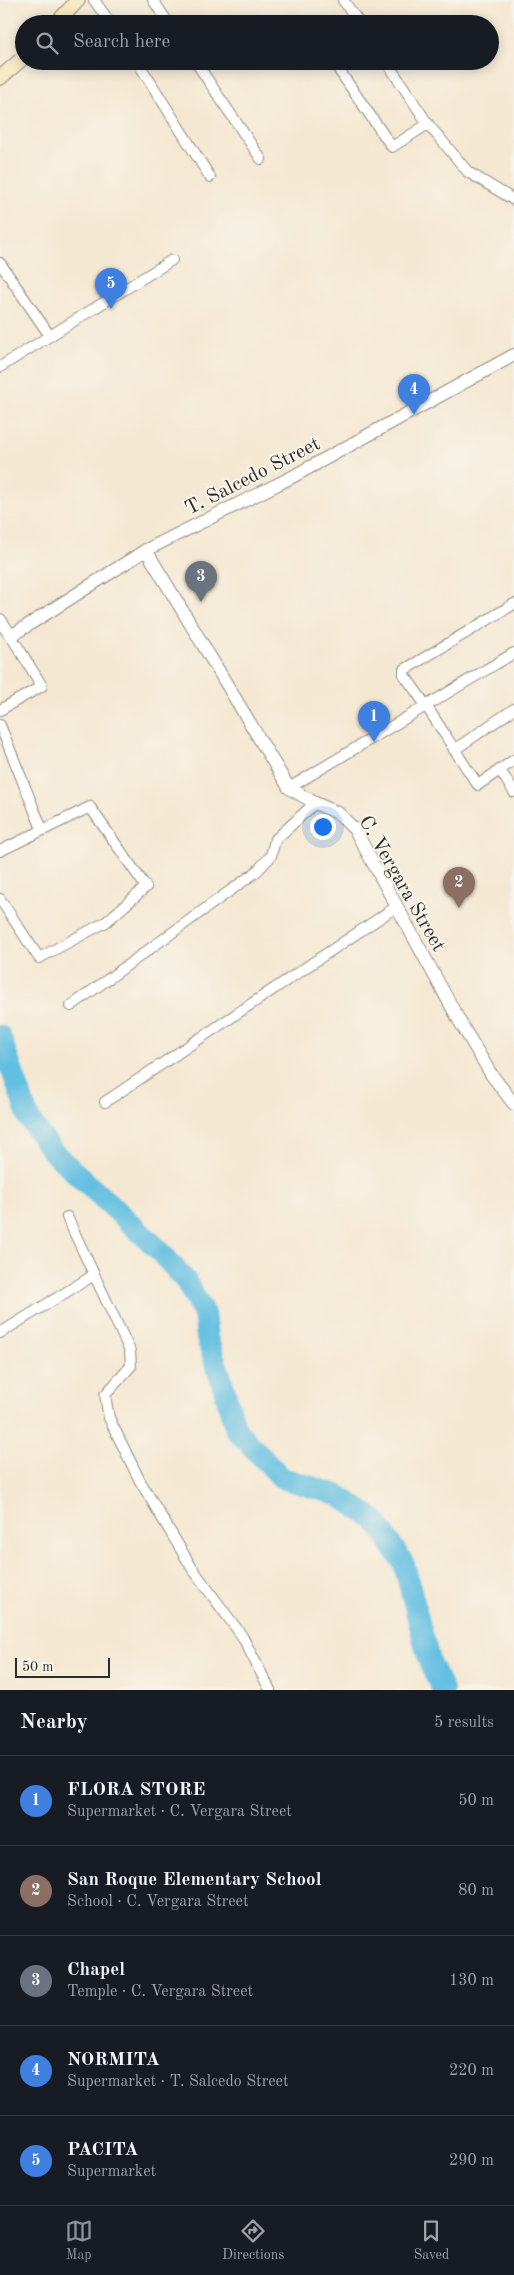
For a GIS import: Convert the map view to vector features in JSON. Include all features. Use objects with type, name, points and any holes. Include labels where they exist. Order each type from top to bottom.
[{"type":"main road","points":[[64,15],[78,0]]},
{"type":"main road","points":[[0,78],[15,65]]},
{"type":"street","points":[[94,0],[105,15]]},
{"type":"street","points":[[153,0],[163,15]]},
{"type":"street","points":[[344,0],[354,15]]},
{"type":"street","points":[[143,70],[210,177]]},
{"type":"street","points":[[201,70],[261,159]]},
{"type":"street","points":[[338,70],[392,147],[428,124]]},
{"type":"street","points":[[392,70],[428,124],[468,172],[514,200]]},
{"type":"street","points":[[0,367],[172,260]]},
{"type":"street","points":[[0,263],[50,336]]},
{"type":"street","name":"T. Salcedo Street","points":[[11,636],[146,550],[292,477],[514,355]]},
{"type":"street","name":"C. Vergara Street","points":[[146,550],[289,788],[315,803],[338,813],[355,830],[480,1056],[514,1104]]},
{"type":"street","points":[[514,604],[404,670],[404,676],[428,706],[454,750],[478,785],[514,760]]},
{"type":"street","points":[[0,620],[42,686],[0,710]]},
{"type":"street","points":[[289,788],[514,653]]},
{"type":"street","points":[[454,750],[514,709]]},
{"type":"street","points":[[0,725],[42,829]]},
{"type":"street","points":[[500,770],[514,792]]},
{"type":"street","points":[[71,1006],[256,872],[271,856],[275,840],[315,803]]},
{"type":"street","points":[[0,851],[90,807],[146,887],[106,922],[39,958],[0,899]]},
{"type":"street","points":[[105,1102],[396,907]]},
{"type":"street","points":[[67,1217],[130,1351],[131,1366],[105,1395],[109,1418],[140,1481],[163,1520],[192,1568],[242,1636],[270,1690]]},
{"type":"street","points":[[0,1332],[94,1275]]},
{"type":"waterway","points":[[0,1036],[29,1119],[53,1152],[158,1249],[186,1281],[204,1314],[207,1338],[236,1430],[282,1478],[338,1495],[375,1520],[404,1564],[430,1664],[443,1690]]},
{"type":"place","name":"PACITA","points":[[111,309]]},
{"type":"place","name":"NORMITA","points":[[414,415]]},
{"type":"place","name":"Chapel","points":[[201,602]]},
{"type":"place","name":"FLORA STORE","points":[[374,742]]},
{"type":"place","name":"San Roque Elementary School","points":[[459,908]]}]
